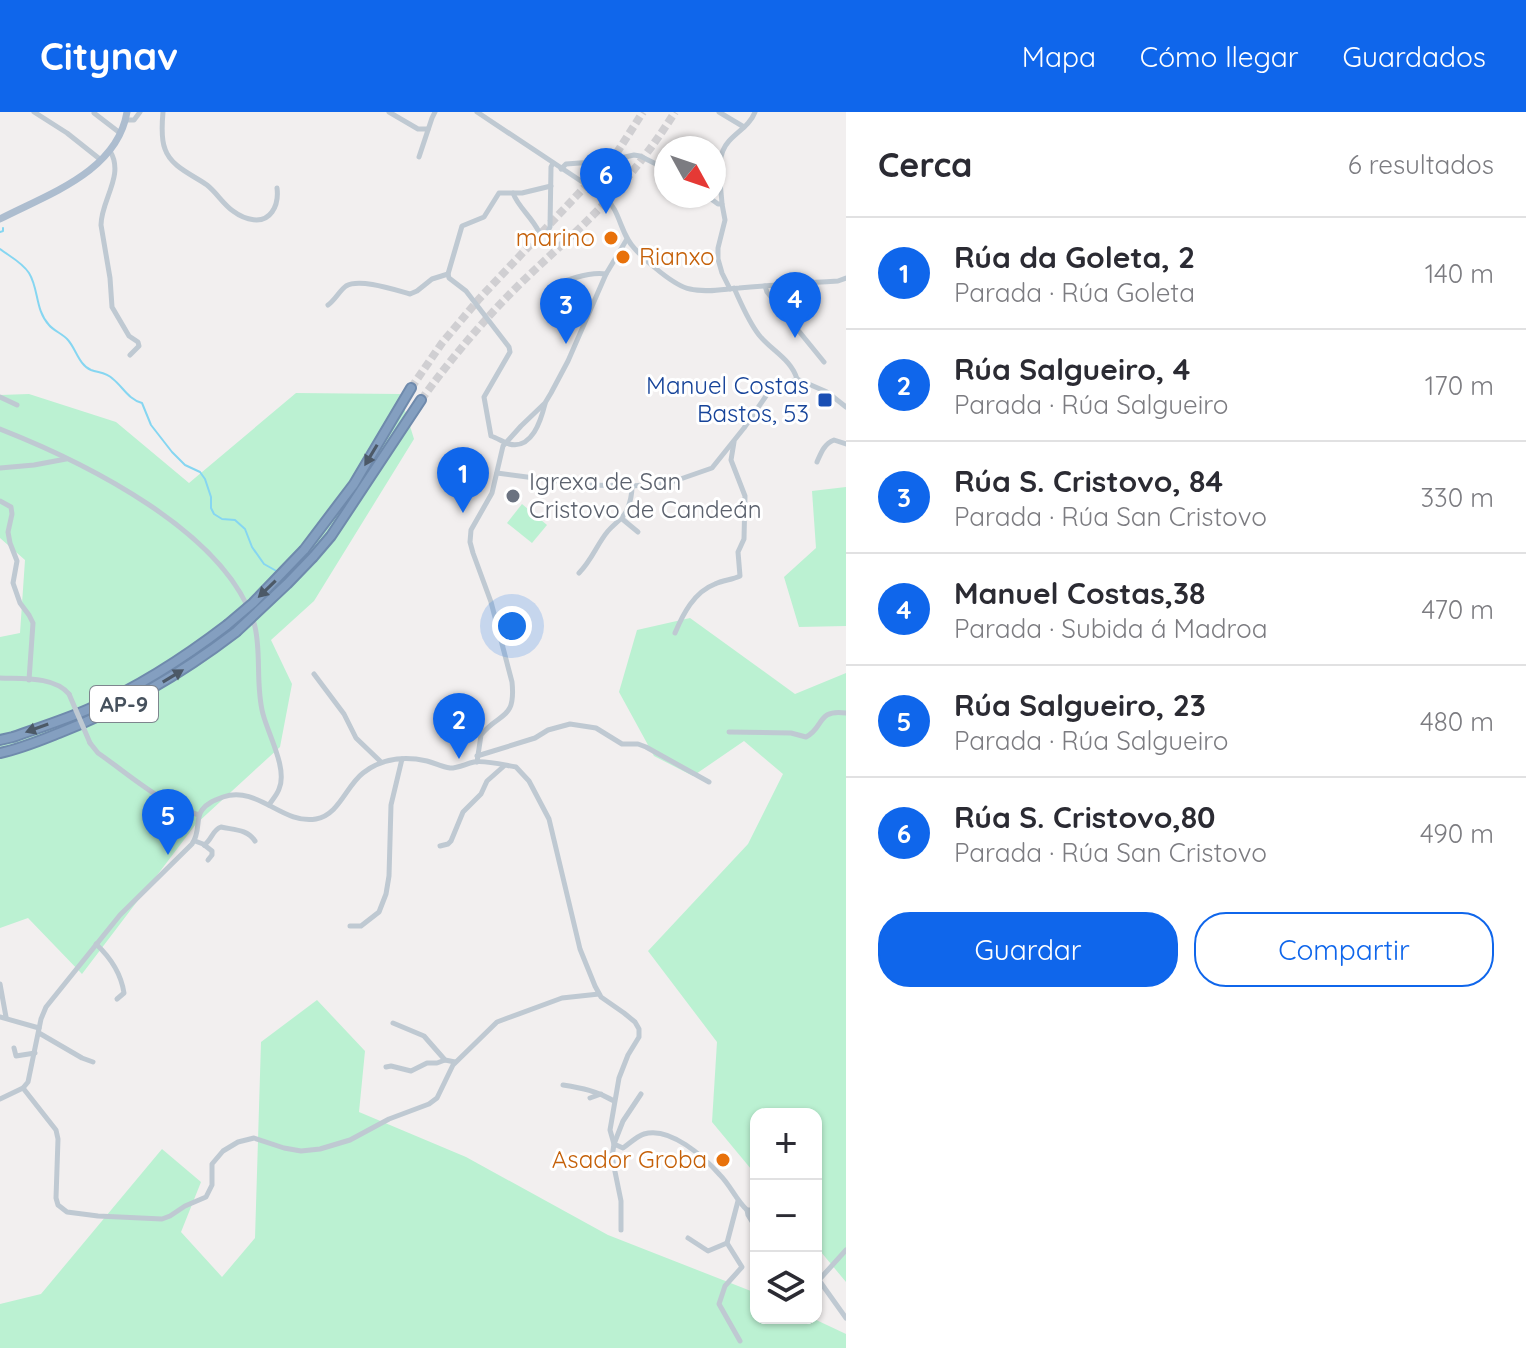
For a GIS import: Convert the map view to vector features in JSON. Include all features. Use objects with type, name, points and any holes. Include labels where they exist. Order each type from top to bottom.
[{"type":"highway","name":"AP-9","points":[[0,740],[87,710],[135,687],[181,659],[227,625],[271,586],[304,550],[354,484],[411,388]]},
{"type":"highway","name":"AP-9","points":[[0,753],[16,750],[91,720],[146,693],[236,632],[331,536],[421,400]]},
{"type":"main road","points":[[0,219],[76,180],[101,161],[121,133],[126,116]]},
{"type":"street","points":[[34,112],[67,133],[101,161]]},
{"type":"street","points":[[126,116],[134,120],[140,112]]},
{"type":"street","points":[[163,112],[163,144],[171,160],[214,191],[233,211],[253,220],[262,220],[275,208],[277,188]]},
{"type":"street","points":[[389,112],[418,129],[428,129]]},
{"type":"street","points":[[419,157],[435,112]]},
{"type":"street","points":[[477,112],[609,201],[619,214],[627,239],[635,249],[685,288],[732,289],[846,278]]},
{"type":"street","points":[[719,112],[744,127]]},
{"type":"street","points":[[726,144],[752,119],[755,112]]},
{"type":"street","points":[[94,113],[121,133]]},
{"type":"street","points":[[110,151],[115,160],[114,172],[101,225],[112,307],[129,336],[139,346],[130,355]]},
{"type":"street","points":[[561,169],[566,164],[607,161],[634,155],[654,163]]},
{"type":"street","points":[[548,231],[553,163]]},
{"type":"street","points":[[545,403],[531,436],[521,444],[511,445],[491,436],[484,397],[508,357],[509,347],[466,291],[448,274],[462,226],[484,217],[499,193],[522,193],[551,186]]},
{"type":"street","points":[[513,193],[539,232]]},
{"type":"street","points":[[723,208],[725,220],[718,259],[722,273],[755,329],[790,364],[797,379],[827,392],[846,407]]},
{"type":"street","points":[[477,759],[481,735],[508,713],[514,695],[494,614],[470,542],[471,530],[489,500],[501,450],[545,403],[568,361],[606,274],[627,239]]},
{"type":"street","points":[[328,305],[349,285],[366,284],[410,294],[432,279],[448,274]]},
{"type":"street","points":[[547,290],[558,282],[606,274]]},
{"type":"street","points":[[765,286],[824,362]]},
{"type":"street","points":[[497,473],[588,485],[669,483],[707,471],[734,441],[769,393],[797,379]]},
{"type":"street","points":[[0,397],[17,405]]},
{"type":"street","points":[[0,429],[118,486],[165,515],[228,576],[253,622],[263,714],[281,778],[280,788],[269,805]]},
{"type":"street","points":[[675,633],[687,609],[700,593],[717,583],[740,576],[738,552],[744,539],[745,496],[731,460],[734,441]]},
{"type":"street","points":[[817,462],[830,442],[846,444]]},
{"type":"street","points":[[0,468],[66,459]]},
{"type":"street","points":[[579,573],[591,562],[608,531],[628,509],[632,486]]},
{"type":"street","points":[[0,501],[11,507],[8,532],[17,561],[13,583],[20,603],[33,623],[29,680]]},
{"type":"street","points":[[621,518],[638,532]]},
{"type":"street","points":[[314,674],[344,714],[356,738],[381,762]]},
{"type":"street","points":[[0,678],[54,683],[63,687],[98,753],[164,800],[199,815]]},
{"type":"street","points":[[729,732],[791,733],[806,737],[813,733],[826,714],[846,713]]},
{"type":"street","points":[[0,1099],[23,1088],[28,1082],[46,1007],[126,908],[195,841],[199,815],[208,804],[229,795],[249,796],[294,817],[320,818],[331,812],[356,779],[381,762],[421,760],[451,768],[461,767],[560,726],[582,725],[603,731],[622,744],[646,747],[709,782]]},
{"type":"street","points":[[350,926],[361,926],[379,912],[383,904],[389,876],[391,805],[402,759]]},
{"type":"street","points":[[477,759],[516,767],[529,781],[549,819],[580,949],[599,994],[635,1022],[639,1029],[639,1037],[619,1078],[610,1130],[614,1144]]},
{"type":"street","points":[[440,846],[448,844],[463,812],[504,765]]},
{"type":"street","points":[[204,845],[221,827],[242,831],[255,841]]},
{"type":"street","points":[[195,841],[212,851],[208,860]]},
{"type":"street","points":[[96,944],[116,968],[124,993],[117,999]]},
{"type":"street","points":[[0,984],[3,1017],[39,1030],[93,1062]]},
{"type":"street","points":[[23,1088],[56,1130],[56,1198],[62,1209],[98,1216],[162,1219],[206,1197],[212,1185],[212,1164],[223,1151],[238,1142],[254,1138],[301,1151],[350,1140],[437,1098],[456,1062],[497,1022],[562,998],[599,994]]},
{"type":"street","points":[[393,1023],[424,1036],[445,1060]]},
{"type":"street","points":[[14,1048],[16,1056],[35,1053]]},
{"type":"street","points":[[386,1067],[415,1071],[427,1063],[456,1062]]},
{"type":"street","points":[[563,1085],[586,1088],[614,1101]]},
{"type":"street","points":[[590,1098],[602,1094]]},
{"type":"street","points":[[621,1230],[621,1201],[612,1157],[623,1121],[641,1094]]},
{"type":"street","points":[[614,1144],[623,1148],[644,1134],[667,1134],[681,1141],[720,1174],[750,1218]]},
{"type":"street","points":[[738,1201],[727,1243],[742,1267],[725,1286],[719,1304],[740,1341]]},
{"type":"street","points":[[688,1238],[708,1251],[727,1243]]},
{"type":"street","points":[[822,1274],[846,1250]]},
{"type":"street","points":[[822,1286],[846,1318]]},
{"type":"green space","points":[[296,393],[400,394],[414,439],[314,601],[271,640],[292,684],[280,747],[196,824],[82,974],[28,918],[0,928],[0,637],[20,633],[25,560],[0,538],[0,395],[29,394],[116,422],[189,483]]},
{"type":"green space","points":[[846,487],[846,626],[799,627],[784,577],[816,548],[812,491]]},
{"type":"green space","points":[[522,504],[547,525],[532,543],[507,523]]},
{"type":"green space","points":[[690,618],[795,694],[846,673],[846,1282],[822,1253],[822,1108],[750,1108],[750,1168],[712,1122],[717,1042],[648,951],[748,844],[783,774],[744,741],[693,776],[654,756],[619,692],[637,630]]},
{"type":"green space","points":[[317,1000],[365,1051],[359,1112],[466,1157],[608,1235],[750,1291],[750,1324],[822,1323],[846,1334],[846,1348],[0,1348],[0,1304],[41,1294],[162,1149],[201,1182],[181,1232],[222,1277],[255,1238],[261,1042]]},
{"type":"waterway","points":[[0,232],[3,228]]},
{"type":"waterway","points":[[0,249],[29,273],[41,313],[49,325],[68,340],[87,368],[110,377],[129,396],[142,403],[151,425],[172,452],[205,479],[214,514],[222,519],[235,520],[245,529],[252,547],[264,564],[280,573]]},
{"type":"tunnel","points":[[411,388],[442,343],[479,299],[616,154],[643,112]]},
{"type":"tunnel","points":[[421,400],[495,309],[620,186],[675,112]]},
{"type":"place","name":"Rúa S. Cristovo,80","points":[[606,214]]},
{"type":"place","name":"marino","points":[[611,238]]},
{"type":"place","name":"Rianxo","points":[[623,257]]},
{"type":"place","name":"Manuel Costas,38","points":[[795,338]]},
{"type":"place","name":"Rúa S. Cristovo, 84","points":[[566,344]]},
{"type":"place","name":"Manuel Costas Bastos, 53","points":[[825,400]]},
{"type":"place","name":"Igrexa de San Cristovo de Candeán","points":[[513,496]]},
{"type":"place","name":"Rúa da Goleta, 2","points":[[463,513]]},
{"type":"place","name":"Rúa Salgueiro, 4","points":[[459,759]]},
{"type":"place","name":"Rúa Salgueiro, 23","points":[[168,855]]},
{"type":"place","name":"Asador Groba","points":[[723,1160]]}]
